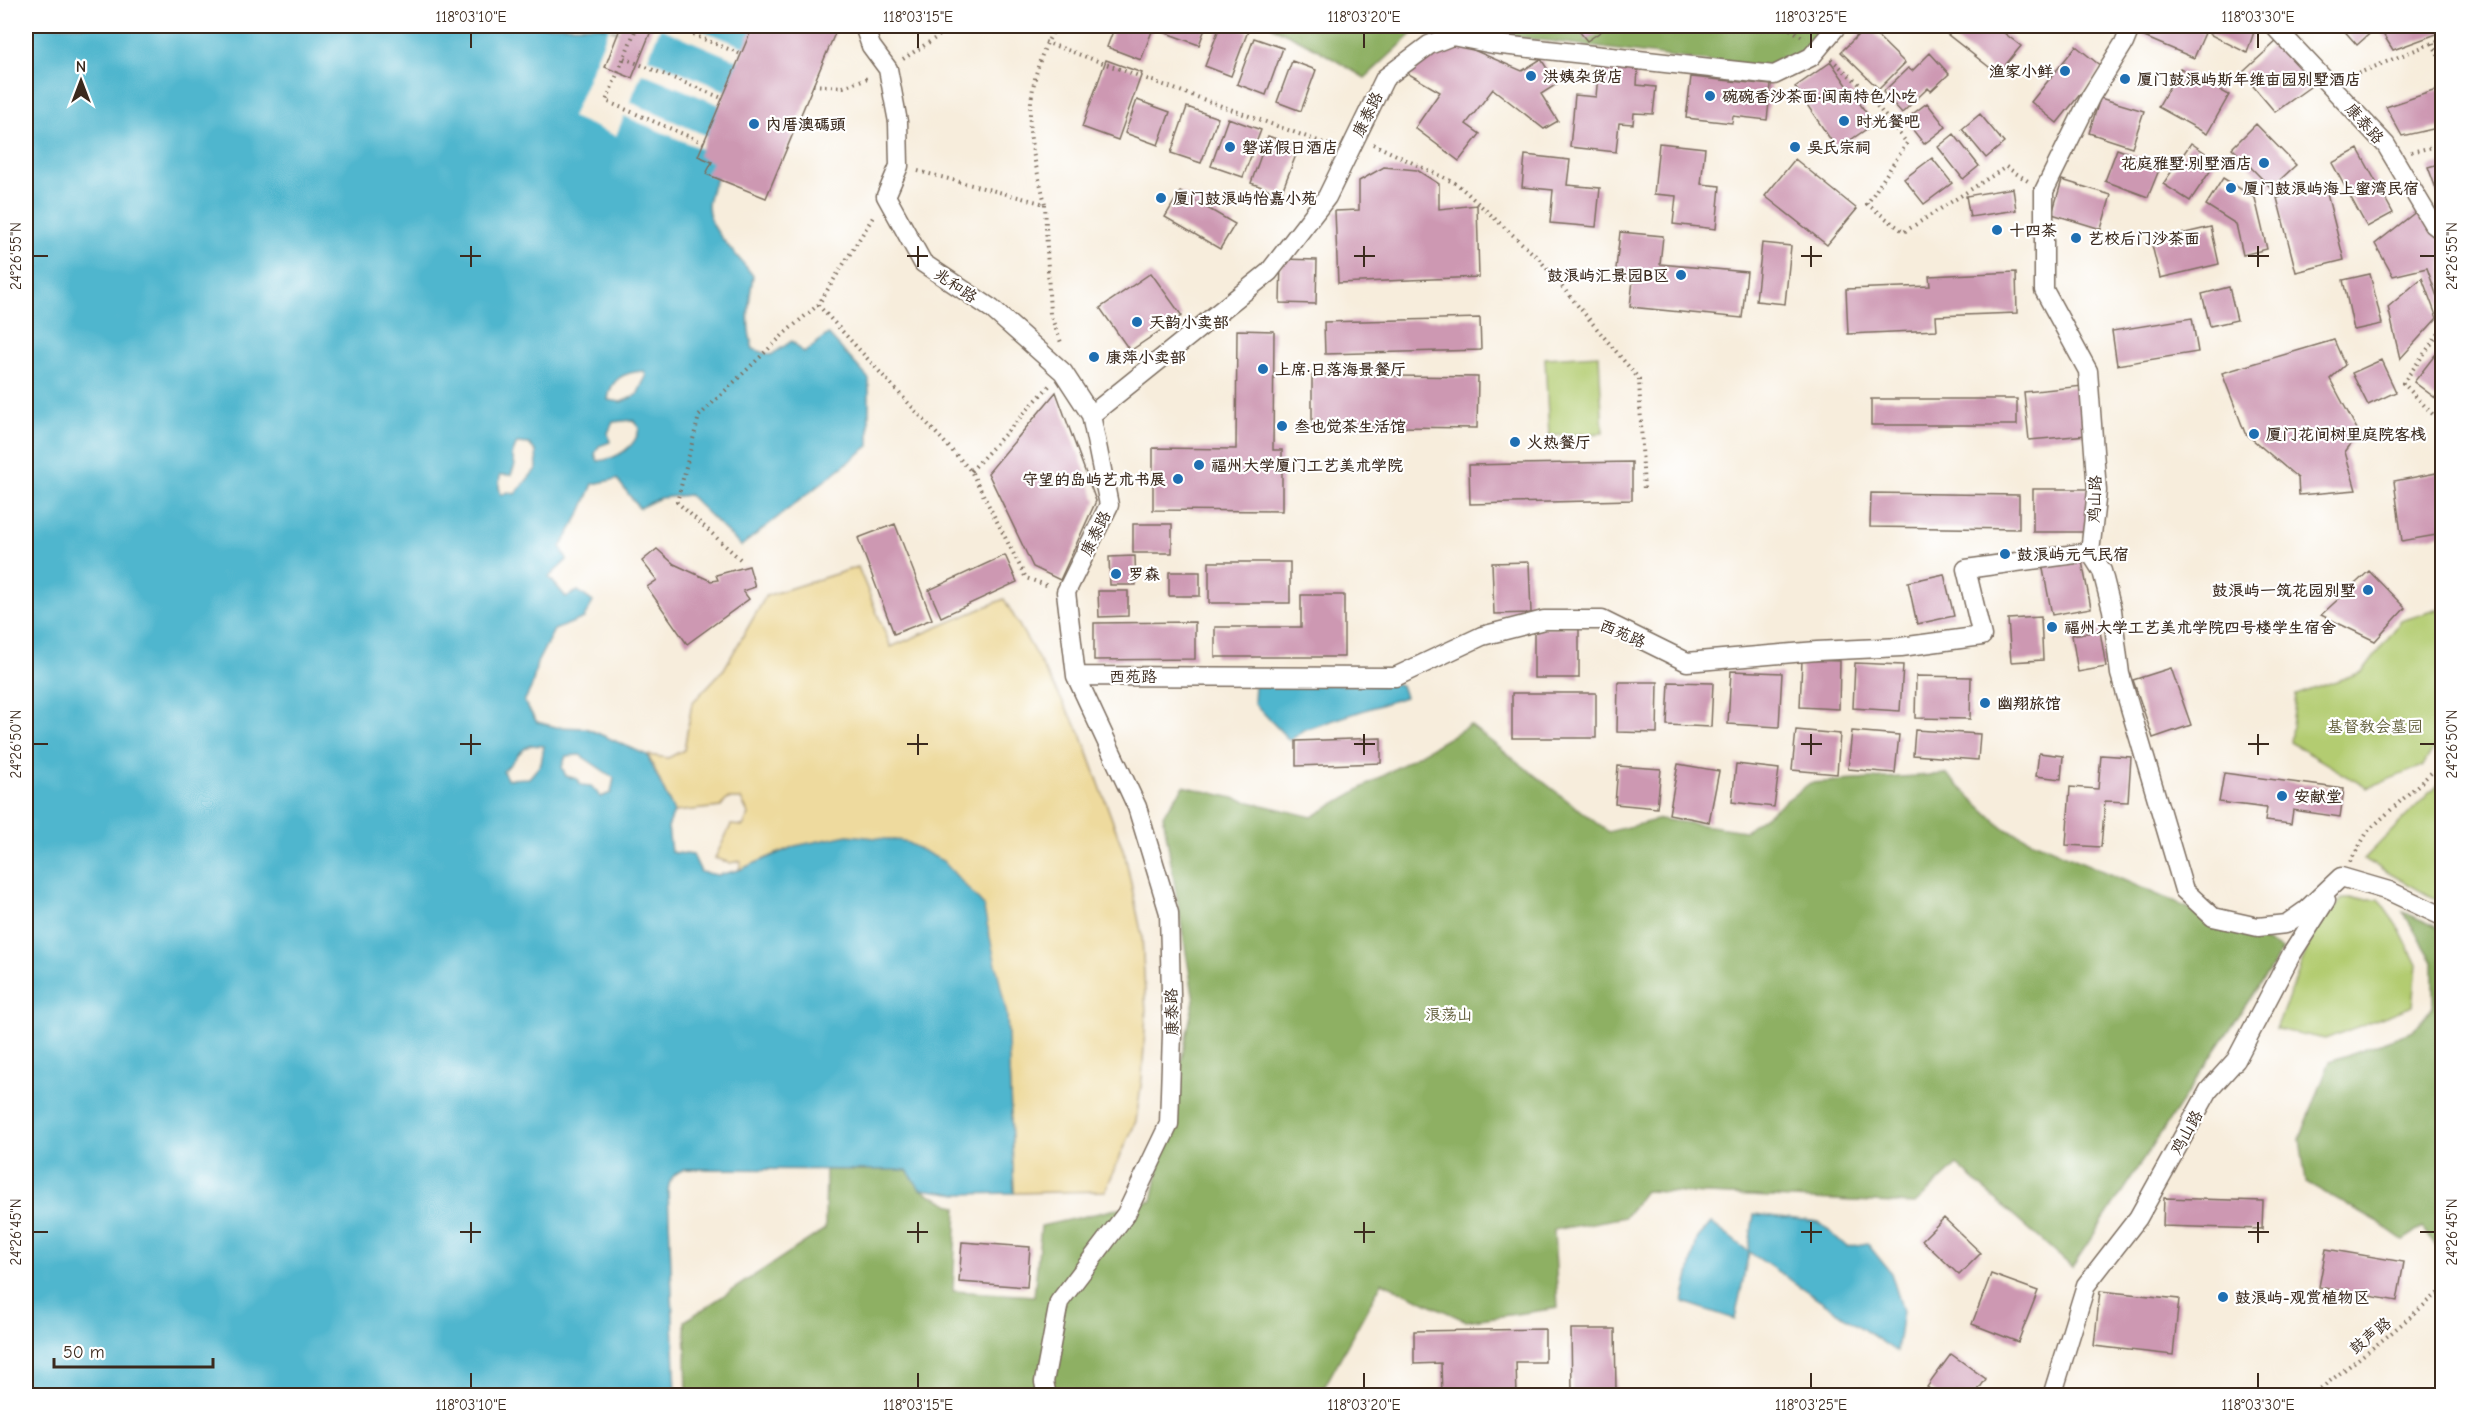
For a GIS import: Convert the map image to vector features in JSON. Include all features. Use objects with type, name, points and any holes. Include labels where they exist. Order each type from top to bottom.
[{"type":"street","points":[[864,26],[871,46],[888,69],[898,122],[899,166],[886,196]]},
{"type":"street","name":"康泰路","points":[[1047,1395],[1044,1382],[1059,1302],[1126,1214],[1169,1124],[1172,1034],[1169,914],[1137,807],[1076,676],[1066,592],[1110,505],[1090,416],[1269,272],[1327,197],[1384,78],[1429,45],[1452,36],[1493,44],[1774,75],[1810,57],[1837,26]]},
{"type":"street","name":"鸡山路","points":[[2090,552],[2097,491],[2088,371],[2044,290],[2044,191],[2091,96],[2124,43],[2131,26]]},
{"type":"street","name":"康泰路","points":[[2274,26],[2386,145],[2433,224],[2442,231]]},
{"type":"street","name":"兆和路","points":[[886,196],[922,263],[992,309],[1065,363],[1090,416]]},
{"type":"street","points":[[2090,552],[2102,571],[2112,610],[2120,674],[2184,890],[2213,917],[2258,927],[2286,924],[2306,910],[2341,877],[2389,891],[2442,916]]},
{"type":"street","name":"西苑路","points":[[1076,676],[1395,677],[1482,636],[1544,620],[1602,620],[1687,662],[1817,651],[1901,647],[1982,636],[1966,569],[2090,552]]},
{"type":"street","name":"鸡山路","points":[[2052,1395],[2086,1285],[2138,1218],[2210,1090],[2236,1060],[2291,955],[2341,877]]},
{"type":"path","points":[[637,26],[606,101],[704,143]]},
{"type":"path","points":[[671,26],[741,54]]},
{"type":"path","points":[[971,471],[1065,363],[1050,314],[1044,204],[1030,131],[1034,87],[1045,42],[1056,26]]},
{"type":"path","points":[[2330,84],[2442,39]]},
{"type":"path","points":[[1045,42],[1353,144],[1457,184],[1538,258],[1639,379],[1644,492]]},
{"type":"path","points":[[2433,43],[2442,65]]},
{"type":"path","points":[[1819,48],[1860,85],[1907,143],[1866,204],[1904,232],[2006,167],[2044,191]]},
{"type":"path","points":[[624,58],[722,98]]},
{"type":"path","points":[[2392,156],[2442,145]]},
{"type":"path","points":[[899,166],[1044,204]]},
{"type":"path","points":[[740,558],[677,502],[699,416],[786,332],[818,305],[886,196]]},
{"type":"path","points":[[818,305],[971,471],[1026,578],[1066,592]]},
{"type":"path","points":[[2442,329],[2403,384],[2442,424]]},
{"type":"path","points":[[2341,877],[2368,831],[2442,763]]},
{"type":"path","name":"鼓声路","points":[[2312,1395],[2437,1294],[2442,1294]]},
{"type":"green space","points":[[1271,26],[1421,26],[1365,78],[1315,48]]},
{"type":"green space","points":[[1478,26],[1824,26],[1800,57],[1767,69],[1485,33]]},
{"type":"green space","points":[[1599,355],[1603,433],[1549,436],[1545,358]]},
{"type":"green space","name":"基督教会墓园","points":[[2442,608],[2442,733],[2423,766],[2367,788],[2290,742],[2296,695],[2362,672],[2401,621]]},
{"type":"green space","name":"浪荡山","points":[[1470,725],[1608,832],[1660,819],[1745,831],[1810,783],[1946,774],[2003,828],[2283,949],[2072,1267],[1957,1165],[1915,1204],[1645,1191],[1625,1217],[1554,1230],[1558,1308],[1466,1321],[1382,1282],[1320,1395],[687,1395],[685,1321],[825,1229],[826,1170],[907,1170],[920,1189],[957,1208],[953,1291],[1034,1296],[1041,1226],[1152,1201],[1194,1000],[1163,815],[1184,786],[1312,817]]},
{"type":"green space","name":"基督教会墓园","points":[[2442,780],[2442,903],[2364,859]]},
{"type":"green space","points":[[2342,899],[2378,899],[2400,930],[2417,965],[2413,1006],[2325,1039],[2276,1029],[2314,932]]},
{"type":"green space","points":[[2403,912],[2442,929],[2442,1253],[2422,1228],[2403,1240],[2377,1222],[2306,1182],[2300,1139],[2330,1061],[2413,1031],[2433,1006],[2433,961]]},
{"type":"sand","points":[[858,567],[891,647],[1004,599],[1081,734],[1125,855],[1142,936],[1146,1014],[1142,1078],[1136,1121],[1105,1191],[1014,1193],[1007,1015],[795,846],[739,870],[741,861],[730,863],[715,858],[731,825],[743,826],[749,815],[741,799],[727,799],[721,807],[674,812],[648,755],[668,758],[684,750],[692,703],[724,669],[766,596]]},
{"type":"water","points":[[26,26],[785,26],[712,188],[708,205],[710,216],[719,234],[753,276],[748,322],[753,349],[771,355],[792,341],[804,353],[828,334],[869,379],[869,446],[741,546],[689,495],[660,498],[639,508],[617,479],[593,484],[581,512],[561,547],[567,560],[549,577],[566,597],[578,591],[593,602],[584,618],[554,630],[537,663],[532,686],[524,702],[537,722],[556,727],[586,728],[647,755],[674,812],[668,827],[671,852],[693,855],[701,872],[718,875],[739,870],[795,846],[848,835],[904,841],[943,861],[983,905],[1007,1015],[1014,1193],[958,1194],[920,1189],[907,1170],[684,1169],[680,1171],[672,1178],[668,1191],[676,1395],[26,1395]],"holes":[[[644,371],[646,376],[637,395],[621,402],[608,400],[615,382],[630,373]],[[633,420],[639,428],[637,435],[624,451],[612,458],[598,461],[595,454],[599,446],[610,442],[608,433],[613,422]],[[517,443],[529,444],[536,452],[537,468],[515,494],[508,492],[501,495],[500,475],[511,475],[515,465],[512,455]],[[531,745],[544,746],[541,764],[529,778],[507,779],[503,771],[522,750]],[[580,755],[614,778],[611,793],[601,797],[591,786],[581,785],[577,779],[566,776],[562,767],[566,756]]]},
{"type":"water","points":[[1255,684],[1401,685],[1405,697],[1303,730],[1290,741],[1254,703]]},
{"type":"water","points":[[1754,1214],[1819,1222],[1847,1247],[1867,1243],[1891,1273],[1903,1311],[1897,1352],[1749,1252],[1735,1319],[1683,1302],[1697,1239],[1711,1223],[1748,1251]]},
{"type":"pier","points":[[610,26],[692,26],[744,47],[738,61],[660,28],[648,58],[726,91],[720,105],[642,73],[630,102],[707,136],[701,149],[624,116],[616,136],[572,117]]},
{"type":"building","points":[[621,26],[653,26],[632,78],[605,67]]},
{"type":"building","name":"內厝澳碼頭","points":[[753,26],[838,26],[766,198],[706,174],[712,162],[698,156]]},
{"type":"building","points":[[1115,26],[1154,26],[1141,60],[1107,47]]},
{"type":"building","points":[[1159,26],[1206,26],[1199,45],[1158,30]]},
{"type":"building","points":[[1220,26],[1232,26],[1248,31],[1231,76],[1205,66]]},
{"type":"building","points":[[1575,26],[1609,26],[1587,41]]},
{"type":"building","points":[[1867,26],[1905,63],[1879,89],[1841,52]]},
{"type":"building","points":[[1953,26],[1995,26],[2021,46],[1998,74],[1947,34]]},
{"type":"building","points":[[2138,26],[2188,26],[2205,33],[2194,58],[2135,33]]},
{"type":"building","points":[[2212,26],[2256,26],[2247,53],[2209,34]]},
{"type":"building","points":[[2340,26],[2373,26],[2376,28],[2357,45]]},
{"type":"building","points":[[2378,26],[2442,26],[2442,32],[2393,50]]},
{"type":"building","points":[[1254,38],[1283,48],[1266,95],[1237,84]]},
{"type":"building","points":[[2278,40],[2317,82],[2275,112],[2242,73]]},
{"type":"building","points":[[1455,42],[1522,71],[1541,59],[1557,84],[1541,94],[1558,121],[1544,129],[1493,89],[1466,124],[1480,134],[1459,161],[1415,128],[1440,92],[1407,73],[1441,47]]},
{"type":"building","points":[[2076,46],[2102,67],[2057,123],[2031,102]]},
{"type":"building","points":[[1930,53],[1949,74],[1931,91],[1928,88],[1902,113],[1883,92],[1908,68],[1912,71]]},
{"type":"building","points":[[1106,60],[1142,73],[1118,140],[1082,127]]},
{"type":"building","points":[[1292,61],[1316,70],[1301,111],[1277,102]]},
{"type":"building","points":[[1831,62],[1874,124],[1837,149],[1795,87]]},
{"type":"building","points":[[1599,64],[1638,68],[1637,85],[1656,87],[1653,114],[1634,113],[1633,124],[1619,123],[1616,152],[1570,147],[1575,95],[1596,97]]},
{"type":"building","points":[[2180,68],[2229,95],[2207,134],[2158,107]]},
{"type":"building","points":[[1691,77],[1771,85],[1767,120],[1733,116],[1732,123],[1686,118]]},
{"type":"building","points":[[2442,88],[2442,127],[2402,136],[2386,107]]},
{"type":"building","points":[[2100,98],[2144,111],[2132,147],[2089,133]]},
{"type":"building","points":[[1137,100],[1170,112],[1158,145],[1125,133]]},
{"type":"building","points":[[1927,103],[1946,127],[1924,144],[1905,120]]},
{"type":"building","points":[[1187,107],[1218,118],[1201,163],[1171,153]]},
{"type":"building","points":[[1980,114],[2004,143],[1986,158],[1962,129]]},
{"type":"building","points":[[1228,118],[1261,130],[1243,177],[1211,166]]},
{"type":"building","points":[[2256,124],[2296,165],[2271,188],[2232,148]]},
{"type":"building","points":[[1954,134],[1979,166],[1963,179],[1938,147]]},
{"type":"building","points":[[1268,136],[1299,147],[1281,194],[1251,183]]},
{"type":"building","points":[[1659,143],[1705,148],[1701,184],[1720,186],[1716,229],[1673,224],[1676,196],[1654,194]]},
{"type":"building","points":[[2191,143],[2217,161],[2190,201],[2163,184]]},
{"type":"building","points":[[2117,149],[2161,165],[2148,197],[2105,181]]},
{"type":"building","points":[[2358,149],[2393,213],[2367,227],[2332,163]]},
{"type":"building","points":[[1525,155],[1570,160],[1567,185],[1600,188],[1596,227],[1550,223],[1553,190],[1522,187]]},
{"type":"building","points":[[1932,158],[1952,183],[1924,204],[1904,179]]},
{"type":"building","points":[[1795,159],[1857,209],[1827,245],[1765,196]]},
{"type":"building","points":[[2442,163],[2442,205],[2428,167]]},
{"type":"building","points":[[1384,167],[1417,170],[1439,184],[1439,209],[1477,205],[1479,277],[1338,283],[1335,211],[1359,210],[1359,181]]},
{"type":"building","points":[[2223,178],[2255,198],[2267,249],[2243,255],[2236,224],[2206,205]]},
{"type":"building","points":[[2062,180],[2111,195],[2101,229],[2052,214]]},
{"type":"building","points":[[2325,186],[2344,260],[2296,272],[2277,198]]},
{"type":"building","points":[[2013,188],[2016,210],[1970,217],[1966,196]]},
{"type":"building","points":[[1180,192],[1235,224],[1220,249],[1165,217]]},
{"type":"building","points":[[2417,211],[2442,241],[2442,311],[2427,268],[2393,276],[2375,244]]},
{"type":"building","points":[[2211,227],[2219,264],[2160,278],[2151,241]]},
{"type":"building","name":"鼓浪屿汇景园B区","points":[[1620,232],[1663,236],[1660,264],[1747,272],[1742,318],[1630,307],[1633,280],[1615,278]]},
{"type":"building","points":[[1762,243],[1791,246],[1785,304],[1756,301]]},
{"type":"building","points":[[1281,259],[1317,260],[1316,304],[1280,303]]},
{"type":"building","points":[[2016,272],[2017,313],[1936,316],[1937,330],[1848,334],[1846,289],[1930,286],[1929,276]]},
{"type":"building","points":[[1151,273],[1182,316],[1130,351],[1100,308]]},
{"type":"building","points":[[2370,274],[2382,324],[2354,330],[2343,280]]},
{"type":"building","points":[[2422,278],[2437,318],[2400,359],[2388,307]]},
{"type":"building","points":[[2229,287],[2237,320],[2210,326],[2202,294]]},
{"type":"building","points":[[1480,318],[1481,350],[1325,354],[1324,322]]},
{"type":"building","points":[[2192,318],[2198,352],[2117,365],[2112,331]]},
{"type":"building","points":[[1237,330],[1274,331],[1273,450],[1282,450],[1282,511],[1153,510],[1153,448],[1236,449]]},
{"type":"building","points":[[2334,340],[2345,365],[2330,379],[2359,433],[2345,452],[2356,490],[2299,495],[2298,478],[2245,433],[2222,373]]},
{"type":"building","points":[[2442,346],[2442,403],[2414,382]]},
{"type":"building","points":[[2381,360],[2396,392],[2368,405],[2352,373]]},
{"type":"building","points":[[1312,375],[1478,377],[1477,428],[1312,426]]},
{"type":"building","points":[[2083,386],[2087,435],[2029,440],[2024,392]]},
{"type":"building","points":[[1056,392],[1096,501],[1060,580],[1033,567],[988,473]]},
{"type":"building","points":[[1871,399],[2017,399],[2017,425],[1871,425]]},
{"type":"building","points":[[1632,462],[1632,500],[1470,504],[1469,465]]},
{"type":"building","points":[[2442,472],[2442,534],[2402,541],[2394,481]]},
{"type":"building","points":[[2033,489],[2088,489],[2088,532],[2033,532]]},
{"type":"building","points":[[1871,493],[2019,495],[2019,529],[1870,527]]},
{"type":"building","points":[[895,524],[932,619],[894,634],[858,538]]},
{"type":"building","points":[[1133,524],[1172,524],[1172,553],[1133,553]]},
{"type":"building","points":[[657,549],[674,564],[711,581],[718,580],[716,575],[749,566],[755,587],[743,591],[749,599],[687,644],[647,587],[657,580],[642,561]]},
{"type":"building","points":[[1005,555],[1017,582],[941,617],[929,590]]},
{"type":"building","points":[[1135,556],[1136,585],[1110,585],[1109,557]]},
{"type":"building","points":[[2081,556],[2091,608],[2052,615],[2042,564]]},
{"type":"building","points":[[1209,562],[1290,562],[1290,603],[1209,603]]},
{"type":"building","points":[[1529,562],[1531,613],[1494,614],[1492,563]]},
{"type":"building","name":"鼓浪屿一筑花园别墅","points":[[2369,571],[2405,608],[2375,641],[2321,615]]},
{"type":"building","points":[[1169,572],[1200,572],[1200,596],[1169,596]]},
{"type":"building","points":[[1944,574],[1954,616],[1917,624],[1908,582]]},
{"type":"building","points":[[1098,591],[1128,591],[1128,616],[1099,617]]},
{"type":"building","points":[[1301,595],[1344,595],[1344,657],[1215,657],[1215,627],[1301,627]]},
{"type":"building","points":[[2041,617],[2043,660],[2011,662],[2008,619]]},
{"type":"building","points":[[1195,622],[1195,659],[1094,660],[1094,623]]},
{"type":"building","points":[[1534,628],[1579,628],[1579,678],[1534,678]]},
{"type":"building","points":[[2100,631],[2106,667],[2078,672],[2072,635]]},
{"type":"building","points":[[1802,660],[1840,661],[1839,709],[1800,707]]},
{"type":"building","points":[[1855,663],[1903,665],[1900,711],[1853,708]]},
{"type":"building","points":[[2171,668],[2191,725],[2153,738],[2133,680]]},
{"type":"building","points":[[1731,671],[1782,673],[1779,727],[1728,724]]},
{"type":"building","points":[[1916,676],[1971,677],[1970,719],[1915,718]]},
{"type":"building","points":[[1618,682],[1658,682],[1657,733],[1617,732]]},
{"type":"building","points":[[1669,682],[1713,683],[1711,727],[1667,725]]},
{"type":"building","points":[[1512,693],[1596,693],[1596,738],[1512,738]]},
{"type":"building","points":[[1796,730],[1840,734],[1837,774],[1792,770]]},
{"type":"building","points":[[1915,730],[1980,734],[1978,760],[1913,755]]},
{"type":"building","points":[[1852,731],[1899,735],[1895,773],[1848,769]]},
{"type":"building","points":[[1381,738],[1381,763],[1296,766],[1296,741]]},
{"type":"building","points":[[2039,753],[2063,756],[2061,779],[2036,776]]},
{"type":"building","points":[[2101,755],[2131,757],[2128,802],[2105,801],[2101,847],[2066,845],[2070,787],[2098,789]]},
{"type":"building","points":[[1678,764],[1719,771],[1709,822],[1669,814]]},
{"type":"building","points":[[1736,764],[1779,769],[1774,807],[1732,802]]},
{"type":"building","points":[[1618,766],[1661,769],[1657,808],[1615,804]]},
{"type":"building","name":"安献堂","points":[[2224,773],[2344,789],[2340,817],[2293,810],[2291,824],[2265,821],[2267,808],[2219,802]]},
{"type":"building","points":[[2164,1198],[2263,1201],[2262,1229],[2163,1226]]},
{"type":"building","points":[[1944,1218],[1981,1253],[1959,1275],[1922,1240]]},
{"type":"building","points":[[962,1242],[1030,1247],[1027,1287],[959,1282]]},
{"type":"building","points":[[2326,1249],[2404,1262],[2397,1301],[2319,1287]]},
{"type":"building","points":[[1991,1274],[2038,1291],[2018,1342],[1972,1324]]},
{"type":"building","points":[[2100,1291],[2179,1299],[2173,1355],[2094,1346]]},
{"type":"building","points":[[1545,1329],[1545,1362],[1516,1362],[1517,1396],[1442,1396],[1441,1363],[1414,1364],[1414,1331]]},
{"type":"building","points":[[1571,1329],[1615,1329],[1616,1391],[1572,1392]]},
{"type":"building","points":[[1951,1354],[1986,1379],[1974,1396],[1939,1396],[1927,1387]]},
{"type":"ferry route","points":[[597,26],[620,32]]},
{"type":"place","name":"渔家小鲜","points":[[2065,71]]},
{"type":"place","name":"洪姨杂货店","points":[[1531,76]]},
{"type":"place","name":"厦门鼓浪屿斯年维亩园别墅酒店","points":[[2125,79]]},
{"type":"place","name":"碗碗香沙茶面·闽南特色小吃","points":[[1710,96]]},
{"type":"place","name":"时光餐吧","points":[[1844,121]]},
{"type":"place","name":"內厝澳碼頭","points":[[754,124]]},
{"type":"place","name":"磐诺假日酒店","points":[[1230,147]]},
{"type":"place","name":"吴氏宗祠","points":[[1795,147]]},
{"type":"place","name":"花庭雅墅·别墅酒店","points":[[2264,163]]},
{"type":"place","name":"厦门鼓浪屿海上蜜湾民宿","points":[[2231,188]]},
{"type":"place","name":"厦门鼓浪屿怡嘉小苑","points":[[1161,198]]},
{"type":"place","name":"十四茶","points":[[1997,230]]},
{"type":"place","name":"艺校后门沙茶面","points":[[2076,238]]},
{"type":"place","name":"鼓浪屿汇景园B区","points":[[1681,275]]},
{"type":"place","name":"天韵小卖部","points":[[1137,322]]},
{"type":"place","name":"康萍小卖部","points":[[1094,357]]},
{"type":"place","name":"上席·日落海景餐厅","points":[[1263,369]]},
{"type":"place","name":"叁也觉茶生活馆","points":[[1282,426]]},
{"type":"place","name":"厦门花间树里庭院客栈","points":[[2254,434]]},
{"type":"place","name":"火热餐厅","points":[[1515,442]]},
{"type":"place","name":"福州大学厦门工艺美术学院","points":[[1199,465]]},
{"type":"place","name":"守望的岛屿艺术书展","points":[[1178,479]]},
{"type":"place","name":"鼓浪屿元气民宿","points":[[2005,554]]},
{"type":"place","name":"罗森","points":[[1116,574]]},
{"type":"place","name":"鼓浪屿一筑花园别墅","points":[[2368,590]]},
{"type":"place","name":"福州大学工艺美术学院四号楼学生宿舍","points":[[2052,627]]},
{"type":"place","name":"幽翔旅馆","points":[[1985,703]]},
{"type":"place","name":"安献堂","points":[[2282,796]]},
{"type":"place","name":"鼓浪屿-观赏植物区","points":[[2223,1297]]}]
